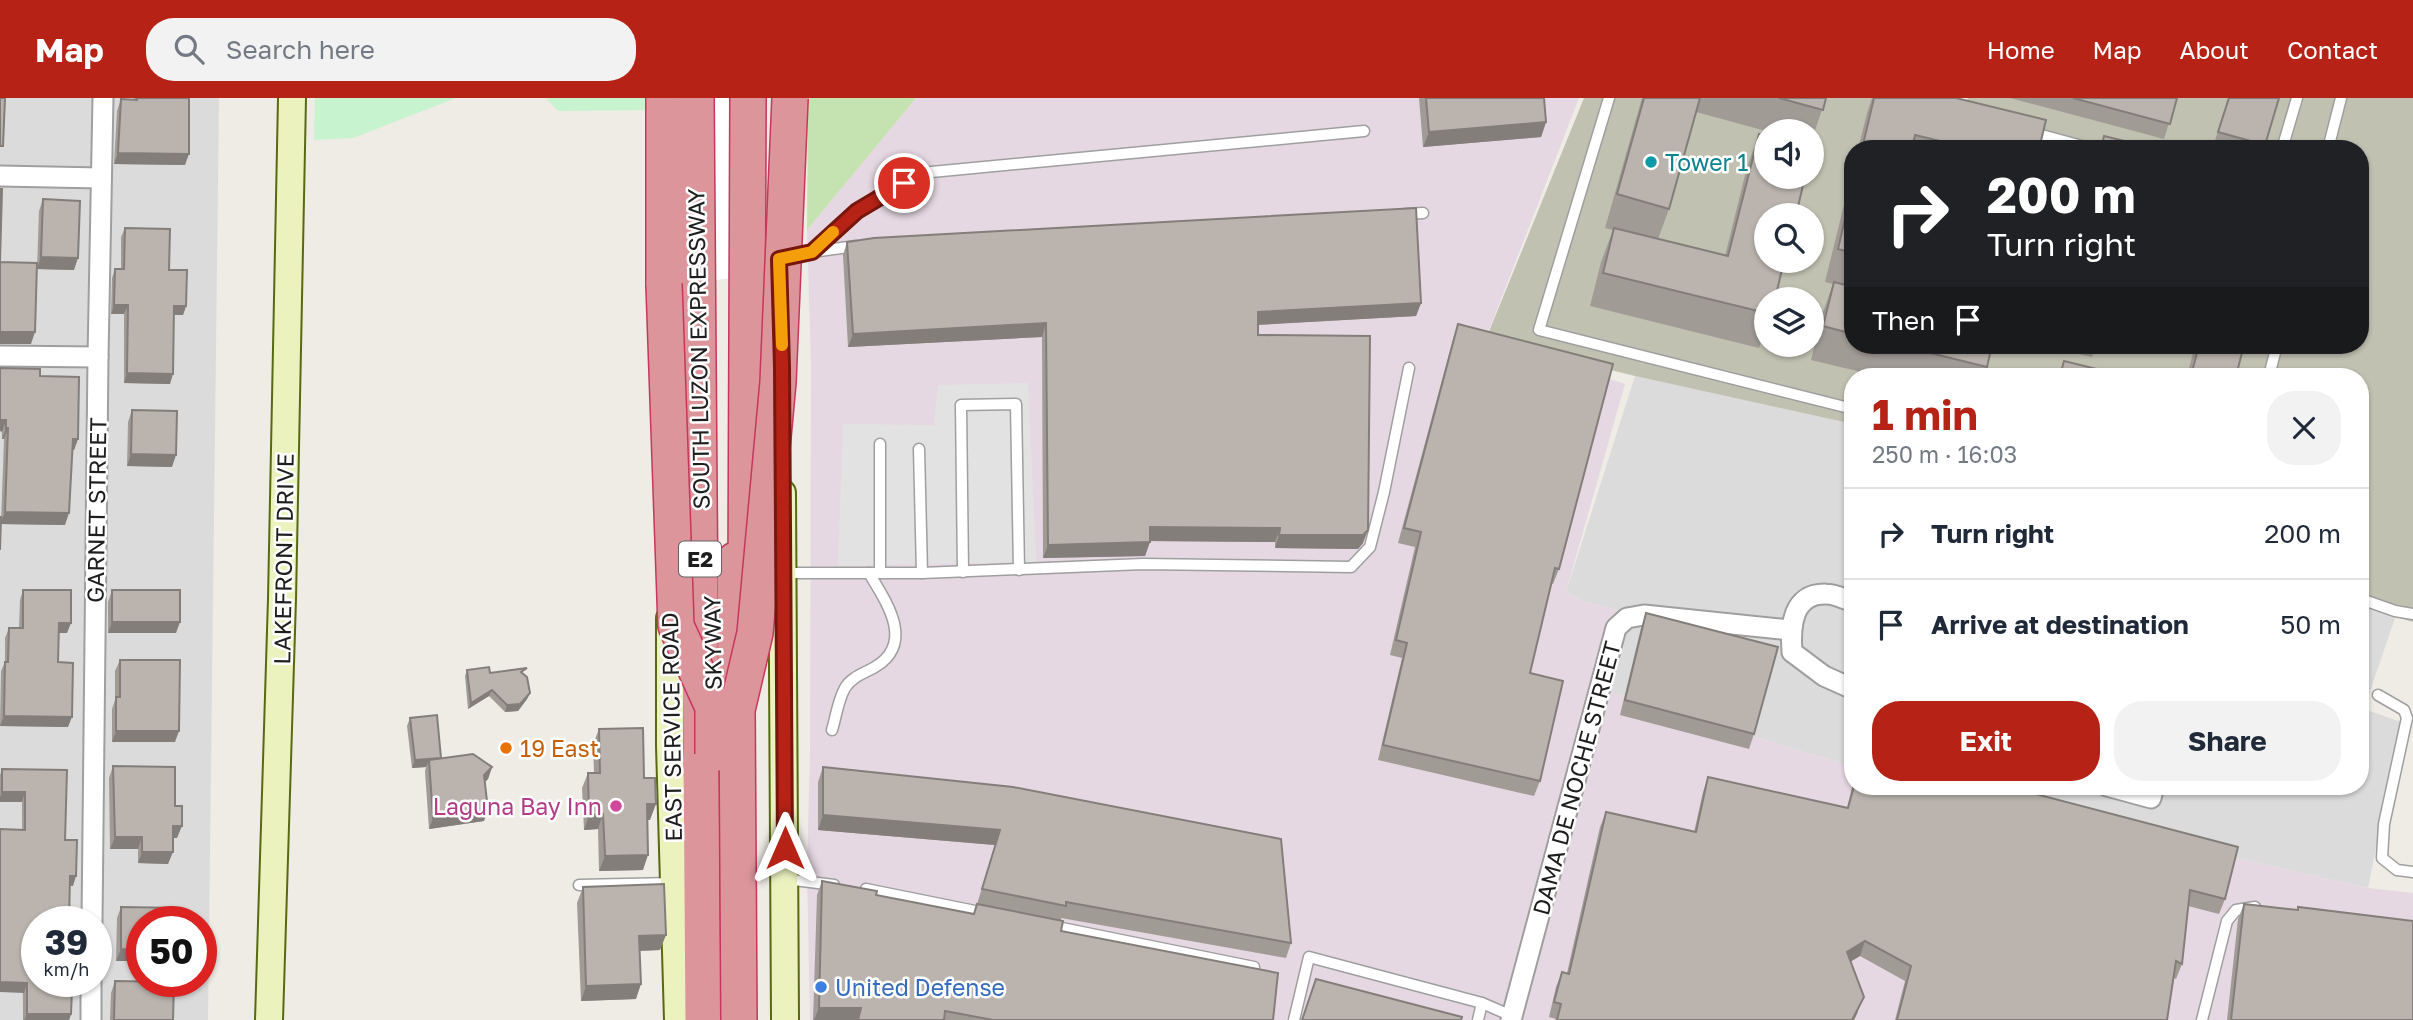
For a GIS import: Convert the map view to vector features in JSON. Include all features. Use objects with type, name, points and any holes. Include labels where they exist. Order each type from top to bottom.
[{"type":"highway","points":[[664,98],[664,284],[676,626],[725,708]]},
{"type":"highway","name":"SOUTH LUZON EXPRESSWAY","points":[[696,98],[722,818],[749,1020]]},
{"type":"highway","name":"SKYWAY","points":[[707,98],[725,708],[739,1020]]},
{"type":"highway","name":"SKYWAY","points":[[716,1020],[725,708],[730,98]]},
{"type":"highway","name":"SOUTH LUZON EXPRESSWAY","points":[[703,1020],[722,818],[748,98]]},
{"type":"highway","points":[[725,708],[755,633],[778,382],[790,98]]},
{"type":"main road","name":"LAKEFRONT DRIVE","points":[[269,1020],[282,599],[292,98]]},
{"type":"main road","name":"EAST SERVICE ROAD","points":[[675,98],[669,671],[678,1020]]},
{"type":"main road","points":[[777,98],[782,367],[785,1020]]},
{"type":"street","name":"GARNET STREET","points":[[92,906],[103,98]]},
{"type":"street","points":[[0,176],[101,178]]},
{"type":"street","points":[[0,355],[98,357]]},
{"type":"street","points":[[1844,599],[1827,594],[1811,597],[1797,608],[1790,630],[1792,652],[1824,676],[1844,685]]},
{"type":"street","name":"DAMA DE NOCHE STREET","points":[[1512,1018],[1616,628],[1627,618],[1644,615],[1790,630]]},
{"type":"street","points":[[91,997],[91,1020]]},
{"type":"lane","points":[[1609,98],[1539,330],[1844,407]]},
{"type":"lane","points":[[2285,140],[2297,98]]},
{"type":"lane","points":[[2330,140],[2341,98]]},
{"type":"lane","points":[[2017,128],[2061,140]]},
{"type":"lane","points":[[812,252],[857,211],[921,173],[1364,131]]},
{"type":"lane","points":[[1395,215],[1423,213]]},
{"type":"lane","points":[[779,259],[868,244]]},
{"type":"lane","points":[[782,573],[963,572],[1143,564],[1351,566],[1370,547],[1409,368]]},
{"type":"lane","points":[[963,572],[961,405],[1016,404],[1019,570]]},
{"type":"lane","points":[[832,730],[845,688],[857,676],[888,659],[895,643],[894,625],[874,573],[880,444]]},
{"type":"lane","points":[[919,449],[922,573]]},
{"type":"lane","points":[[2369,602],[2413,614]]},
{"type":"lane","points":[[2378,695],[2404,710],[2407,718],[2384,824],[2382,858],[2397,870],[2413,872]]},
{"type":"lane","points":[[785,879],[840,886]]},
{"type":"lane","points":[[579,885],[673,883]]},
{"type":"lane","points":[[854,888],[1001,916]]},
{"type":"lane","points":[[2202,1020],[2227,921],[2236,911],[2252,907],[2266,908]]},
{"type":"lane","points":[[1041,924],[1254,967]]},
{"type":"lane","points":[[1293,1020],[1309,957],[1482,1003],[1512,1018]]},
{"type":"lane","points":[[1478,1020],[1482,1003]]},
{"type":"shaded area","points":[[0,98],[219,98],[209,906],[126,906],[126,997],[208,997],[208,1020],[0,1020]]},
{"type":"shaded area","points":[[916,98],[1579,98],[1486,338],[1625,384],[1566,592],[1585,602],[1631,613],[1611,692],[1844,764],[1844,795],[1961,795],[2368,888],[2413,893],[2413,1020],[810,1020],[807,869],[811,364],[807,230]]},
{"type":"shaded area","points":[[1584,98],[1944,98],[1965,104],[1968,98],[2413,98],[2413,622],[2369,608],[2369,368],[1844,368],[1844,422],[1635,376],[1486,339]]},
{"type":"shaded area","points":[[1635,376],[1844,422],[1844,764],[1611,692],[1630,613],[1585,602],[1566,592]]},
{"type":"shaded area","points":[[1028,383],[1036,562],[838,566],[843,424],[934,425],[938,385]]},
{"type":"shaded area","points":[[2369,609],[2395,618],[2369,694]]},
{"type":"shaded area","points":[[2369,711],[2401,722],[2368,888],[1961,795],[2369,795]]},
{"type":"green space","points":[[315,98],[456,98],[353,138],[314,140]]},
{"type":"green space","points":[[546,98],[651,98],[650,110],[558,111]]},
{"type":"green space","points":[[808,98],[916,98],[807,230]]},
{"type":"pier","points":[[682,98],[755,98],[764,275],[677,284]]},
{"type":"building","points":[[0,98],[5,98],[3,146],[0,146]]},
{"type":"building","points":[[189,98],[189,154],[118,153],[121,99]]},
{"type":"building","points":[[1426,98],[1544,98],[1546,122],[1429,132]]},
{"type":"building","points":[[1644,98],[1700,98],[1669,209],[1617,194]]},
{"type":"building","points":[[1779,98],[1826,98],[1823,110]]},
{"type":"building","points":[[1874,98],[1956,98],[2046,120],[2041,140],[1936,140],[1915,135],[1914,140],[1864,140]]},
{"type":"building","points":[[2073,98],[2177,98],[2170,124]]},
{"type":"building","points":[[2229,98],[2279,98],[2266,140],[2247,140],[2218,132]]},
{"type":"building","points":[[2104,136],[2120,140],[2103,140]]},
{"type":"building","points":[[1754,154],[1754,189],[1802,189],[1799,203],[1754,203],[1754,273],[1781,273],[1778,287],[1754,287],[1754,310],[1603,273],[1614,228],[1728,256]]},
{"type":"building","points":[[0,189],[2,189],[0,262]]},
{"type":"building","points":[[43,199],[80,201],[78,258],[41,257]]},
{"type":"building","points":[[1416,208],[1421,303],[1258,312],[1258,335],[1370,336],[1368,530],[1363,535],[1279,535],[1280,528],[1150,527],[1150,542],[1048,545],[1046,323],[853,334],[847,242],[874,238]]},
{"type":"building","points":[[1844,223],[1844,251],[1838,249]]},
{"type":"building","points":[[125,228],[170,229],[169,270],[187,270],[186,306],[174,306],[173,374],[127,373],[128,305],[114,305],[115,269],[124,269]]},
{"type":"building","points":[[0,262],[37,263],[35,332],[0,332]]},
{"type":"building","points":[[1834,282],[1844,285],[1844,332],[1824,326]]},
{"type":"building","points":[[1458,324],[1613,364],[1559,569],[1555,568],[1530,673],[1563,681],[1540,781],[1383,745],[1407,643],[1396,640],[1421,532],[1404,528]]},
{"type":"building","points":[[1934,354],[1990,354],[1987,367]]},
{"type":"building","points":[[2197,354],[2242,354],[2238,368],[2193,368]]},
{"type":"building","points":[[2064,361],[2092,368],[2062,368]]},
{"type":"building","points":[[0,368],[40,369],[40,376],[79,377],[78,439],[73,439],[69,513],[5,512],[8,428],[6,420],[0,420]]},
{"type":"building","points":[[132,410],[177,411],[176,455],[131,454]]},
{"type":"building","points":[[23,590],[71,590],[71,623],[59,623],[58,662],[73,663],[72,717],[4,716],[9,628],[23,628]]},
{"type":"building","points":[[112,590],[180,590],[180,622],[112,622]]},
{"type":"building","points":[[1646,613],[1778,647],[1754,734],[1625,700]]},
{"type":"building","points":[[120,660],[180,660],[179,731],[116,731]]},
{"type":"building","points":[[489,667],[490,673],[527,668],[521,672],[527,677],[530,693],[520,704],[507,705],[492,690],[471,703],[467,670]]},
{"type":"building","points":[[437,715],[441,758],[415,760],[410,718]]},
{"type":"building","name":"Laguna Bay Inn","points":[[643,728],[644,778],[655,778],[656,804],[647,804],[648,855],[605,856],[603,814],[589,815],[588,773],[600,773],[599,729]]},
{"type":"building","points":[[473,754],[492,767],[484,775],[488,810],[433,818],[429,760]]},
{"type":"building","points":[[113,766],[175,767],[175,806],[182,806],[182,826],[173,826],[173,852],[142,852],[142,837],[115,837]]},
{"type":"building","points":[[823,767],[1013,787],[1281,839],[1291,943],[1066,902],[1066,906],[982,889],[1000,830],[823,815]]},
{"type":"building","points":[[2,769],[67,770],[65,840],[77,840],[76,876],[70,876],[69,906],[21,906],[21,983],[0,982],[0,829],[25,830],[25,792],[2,792]]},
{"type":"building","points":[[1708,777],[1848,808],[1852,795],[2039,795],[2238,847],[2225,899],[2190,890],[2182,964],[2176,961],[2167,1020],[1897,1020],[1911,966],[1865,941],[1847,952],[1864,997],[1852,1020],[1557,1020],[1561,1004],[1554,1002],[1562,972],[1569,974],[1606,812],[1696,832]]},
{"type":"building","points":[[822,881],[877,891],[876,895],[974,914],[977,904],[1063,921],[1061,931],[1278,973],[1273,1020],[993,1020],[945,1011],[944,1020],[858,1020],[861,1008],[819,1008]]},
{"type":"building","points":[[664,884],[666,935],[639,936],[641,984],[586,986],[583,887]]},
{"type":"building","points":[[2244,904],[2298,910],[2298,907],[2413,921],[2413,1020],[2231,1020]]},
{"type":"building","points":[[121,907],[126,907],[126,949],[121,949]]},
{"type":"building","points":[[1316,979],[1462,1017],[1461,1020],[1302,1020]]},
{"type":"building","points":[[115,981],[126,981],[126,997],[174,997],[173,1020],[114,1020]]},
{"type":"building","points":[[27,997],[72,997],[71,1014],[27,1014]]},
{"type":"slow traffic","points":[[782,345],[779,259],[812,252],[833,232]]},
{"type":"place","name":"Tower 1","points":[[1651,162]]},
{"type":"place","name":"19 East","points":[[506,748]]},
{"type":"place","name":"Laguna Bay Inn","points":[[616,806]]},
{"type":"place","name":"United Defense","points":[[821,987]]},
{"type":"route","points":[[785,848],[779,259],[812,252],[857,211],[904,183]]}]
